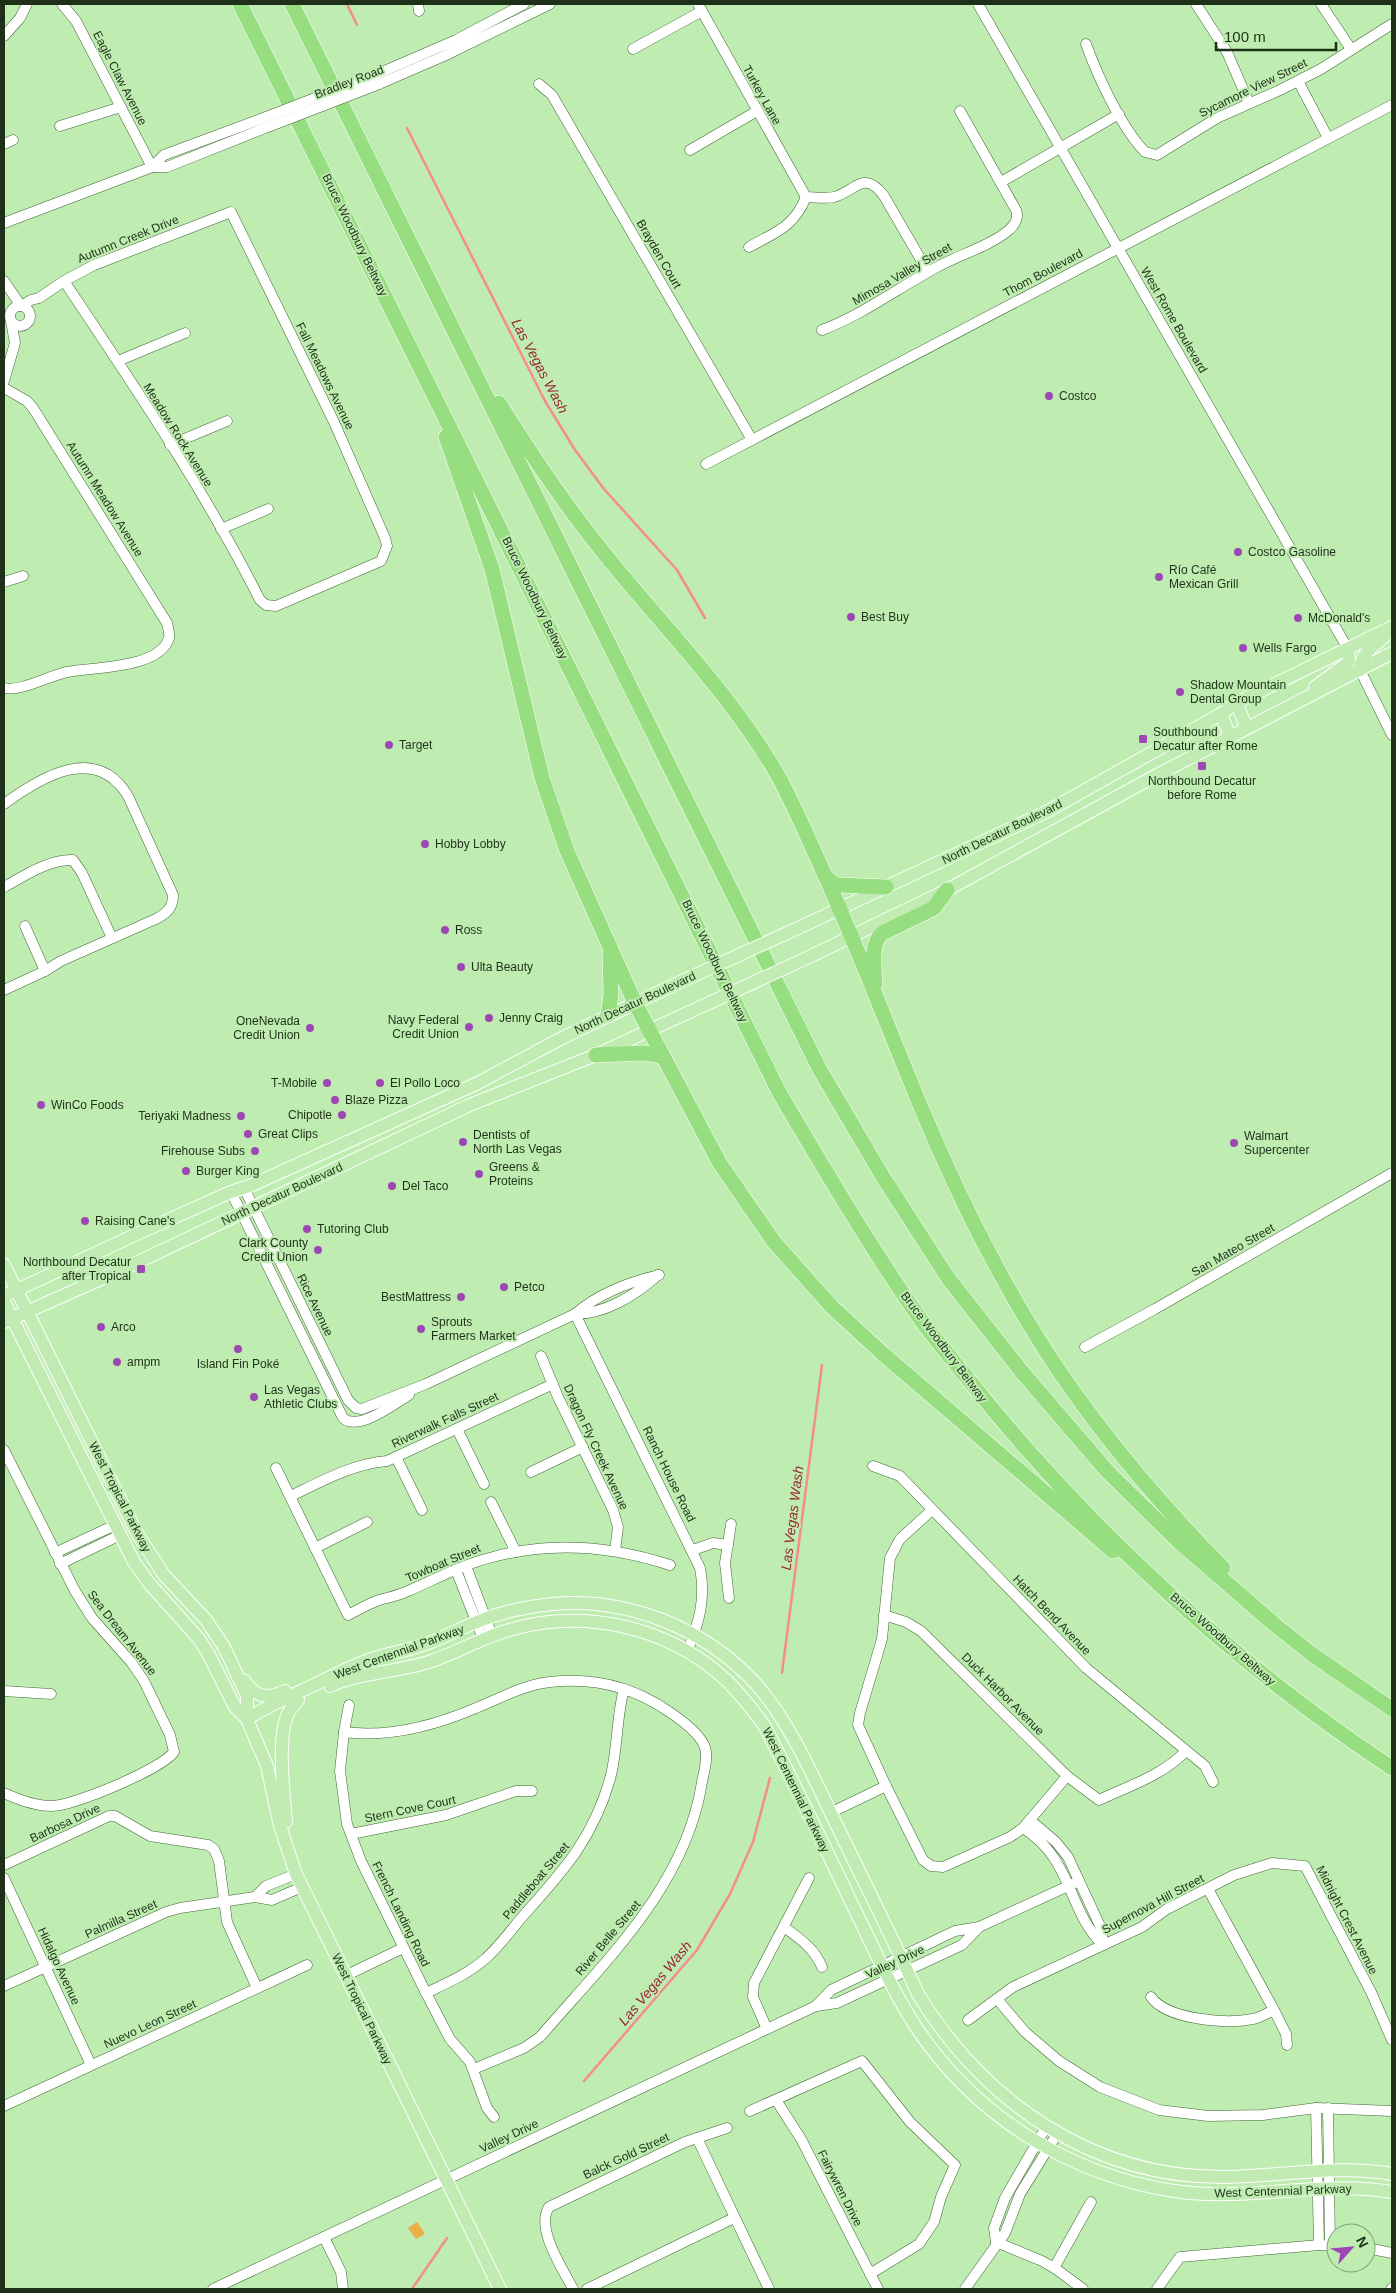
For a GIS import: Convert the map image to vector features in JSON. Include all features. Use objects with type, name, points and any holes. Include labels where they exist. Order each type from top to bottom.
[{"type":"highway","name":"Bruce Woodbury Beltway","points":[[240,4],[776,1085],[839,1195],[915,1312],[996,1415],[1086,1512],[1233,1651],[1292,1697],[1392,1768]]},
{"type":"highway","points":[[292,4],[820,1070],[882,1177],[948,1278],[1022,1372],[1107,1471],[1177,1540],[1312,1655],[1392,1710]]},
{"type":"highway","points":[[453,330],[514,428],[574,514],[608,558],[713,680],[748,728],[783,785],[841,908],[919,1102],[970,1215],[1010,1292],[1054,1363],[1107,1437],[1149,1488],[1233,1578],[1312,1655]]},
{"type":"highway","points":[[423,372],[492,569],[546,796],[574,869],[635,1003],[707,1142],[737,1190],[774,1242],[822,1296],[883,1354],[1054,1501],[1201,1621]]},
{"type":"highway","points":[[826,877],[834,884],[839,885],[886,887]]},
{"type":"highway","points":[[875,993],[874,949],[876,939],[882,933],[934,908],[948,890]]},
{"type":"highway","points":[[608,1015],[611,996],[610,948]]},
{"type":"highway","points":[[596,1055],[644,1053],[662,1056]]},
{"type":"main road","name":"North Decatur Boulevard","points":[[4,1296],[231,1192],[244,1188],[478,1083],[608,1015],[1046,812],[1221,714],[1236,703],[1392,628]]},
{"type":"main road","points":[[1360,670],[1360,662],[1364,653],[1392,628]]},
{"type":"main road","points":[[1296,703],[1349,662],[1348,649]]},
{"type":"main road","name":"North Decatur Boulevard","points":[[8,1320],[241,1214],[465,1107],[596,1055],[853,936],[948,890],[1230,736],[1392,653]]},
{"type":"main road","points":[[1236,703],[1247,728]]},
{"type":"main road","points":[[1221,714],[1230,736]]},
{"type":"main road","name":"West Tropical Parkway","points":[[4,1264],[131,1522],[152,1559],[164,1575],[206,1620],[224,1647],[246,1696],[247,1719],[267,1766],[289,1857],[296,1874],[500,2289]]},
{"type":"main road","name":"West Tropical Parkway","points":[[4,1302],[8,1320],[134,1562],[149,1583],[199,1639],[235,1707],[247,1719]]},
{"type":"main road","name":"West Centennial Parkway","points":[[247,1719],[351,1667],[378,1657],[424,1645],[481,1620],[526,1608],[583,1603],[631,1610],[694,1635],[735,1664],[756,1685],[791,1738],[929,2012],[975,2069],[1009,2100],[1051,2131],[1088,2149],[1121,2160],[1166,2171],[1194,2176],[1238,2177],[1323,2171],[1365,2171],[1392,2174]]},
{"type":"main road","name":"West Centennial Parkway","points":[[247,1719],[260,1718],[340,1681],[393,1672],[431,1662],[488,1637],[529,1624],[584,1620],[604,1622],[645,1633],[668,1642],[687,1652],[723,1678],[743,1697],[764,1725],[888,1979],[918,2029],[956,2077],[1003,2120],[1065,2158],[1110,2175],[1173,2190],[1242,2194],[1323,2188],[1368,2188],[1392,2192]]},
{"type":"main road","points":[[224,1647],[250,1689],[254,1694],[263,1696],[280,1693],[352,1661],[378,1657]]},
{"type":"main road","points":[[289,1857],[282,1779],[283,1743],[286,1718],[298,1700]]},
{"type":"street","points":[[4,36],[20,18],[27,4]]},
{"type":"street","name":"Eagle Claw Avenue","points":[[62,4],[76,21],[152,167]]},
{"type":"street","name":"Bradley Road","points":[[377,79],[524,4]]},
{"type":"street","name":"Bradley Road","points":[[4,222],[152,167],[164,155],[263,123],[377,79],[444,56],[550,4]]},
{"type":"street","name":"West Rome Boulevard","points":[[978,4],[1348,649]]},
{"type":"street","points":[[1196,4],[1227,52],[1249,104]]},
{"type":"street","points":[[1322,4],[1352,49]]},
{"type":"street","points":[[633,49],[700,8]]},
{"type":"street","name":"Turkey Lane","points":[[700,8],[806,197]]},
{"type":"street","name":"Sycamore View Street","points":[[1119,114],[1140,148],[1150,154],[1160,154],[1217,118],[1298,81],[1392,24]]},
{"type":"street","points":[[960,111],[1001,182],[1119,114],[1099,76],[1086,44]]},
{"type":"street","points":[[1298,81],[1328,138]]},
{"type":"street","name":"Brayden Court","points":[[539,84],[552,95],[752,440]]},
{"type":"street","name":"Thom Boulevard","points":[[706,464],[1392,105]]},
{"type":"street","points":[[60,126],[122,107]]},
{"type":"street","points":[[690,150],[757,112]]},
{"type":"street","points":[[748,247],[792,222],[801,210],[806,197],[835,197],[860,184],[869,182],[878,187],[884,196],[928,272]]},
{"type":"street","name":"Mimosa Valley Street","points":[[822,330],[866,311],[928,272],[1009,230],[1016,220],[1016,210],[1001,182]]},
{"type":"street","name":"Autumn Creek Drive","points":[[21,306],[39,298],[64,281],[94,265],[231,212]]},
{"type":"street","name":"Fall Meadows Avenue","points":[[231,212],[334,422],[385,538],[385,554],[374,565],[276,606],[266,606]]},
{"type":"street","points":[[4,281],[21,306],[30,313],[20,337],[14,343]]},
{"type":"street","name":"Meadow Rock Avenue","points":[[64,281],[118,361],[221,529],[260,600],[266,606]]},
{"type":"street","name":"Autumn Creek Drive","points":[[30,313],[37,306],[39,298]]},
{"type":"street","points":[[4,303],[10,317],[14,343],[4,381]]},
{"type":"street","points":[[10,317],[14,308],[21,306]]},
{"type":"street","points":[[10,317],[18,326],[26,324]]},
{"type":"street","points":[[118,361],[184,333]]},
{"type":"street","name":"Autumn Meadow Avenue","points":[[4,388],[27,401],[34,408],[167,623],[169,636],[165,647],[141,660],[116,668],[67,672],[43,678],[17,689],[4,688]]},
{"type":"street","points":[[170,445],[227,421]]},
{"type":"street","points":[[221,529],[268,509]]},
{"type":"street","points":[[4,582],[22,576]]},
{"type":"street","points":[[1360,670],[1392,735]]},
{"type":"street","points":[[4,804],[27,787],[59,773],[76,768],[89,768],[102,772],[122,785],[173,895],[171,908],[158,918],[60,961],[45,971],[4,990]]},
{"type":"street","points":[[4,887],[27,874],[60,861],[73,860],[82,873],[112,938]]},
{"type":"street","points":[[25,926],[45,971]]},
{"type":"street","name":"San Mateo Street","points":[[1085,1347],[1392,1173]]},
{"type":"street","name":"Rice Avenue","points":[[244,1188],[353,1406],[362,1409],[426,1384]]},
{"type":"street","name":"Rice Avenue","points":[[231,1192],[286,1301],[338,1411]]},
{"type":"street","points":[[324,1351],[341,1407],[338,1411],[346,1421],[356,1423],[381,1412],[426,1384],[575,1314],[587,1304],[636,1280],[658,1275],[642,1290],[592,1314],[575,1314]]},
{"type":"street","points":[[286,1301],[296,1295]]},
{"type":"street","name":"Ranch House Road","points":[[575,1314],[693,1550],[700,1568],[703,1592],[702,1610],[687,1652]]},
{"type":"street","name":"Dragon Fly Creek Avenue","points":[[541,1356],[616,1518],[618,1538],[615,1551]]},
{"type":"street","name":"Riverwalk Falls Street","points":[[291,1496],[345,1470],[396,1457],[553,1384]]},
{"type":"street","points":[[457,1429],[484,1484]]},
{"type":"street","points":[[531,1472],[583,1447]]},
{"type":"street","name":"Sea Dream Avenue","points":[[4,1450],[60,1564],[92,1618],[131,1662],[144,1680],[170,1735],[174,1752],[170,1757],[150,1768],[98,1793],[66,1804],[40,1805],[4,1793]]},
{"type":"street","points":[[396,1457],[422,1510]]},
{"type":"street","name":"Hatch Bend Avenue","points":[[873,1466],[900,1476],[1086,1668],[1205,1766],[1213,1782]]},
{"type":"street","points":[[276,1468],[315,1548],[367,1522]]},
{"type":"street","points":[[491,1502],[516,1552]]},
{"type":"street","points":[[932,1510],[900,1539],[890,1558],[882,1639],[858,1725],[923,1860],[931,1866],[943,1867],[1010,1837],[1023,1828],[1067,1776]]},
{"type":"street","points":[[60,1564],[84,1552],[131,1522]]},
{"type":"street","points":[[729,1598],[725,1575],[731,1524]]},
{"type":"street","points":[[55,1554],[79,1542],[117,1530]]},
{"type":"street","points":[[79,1542],[84,1552]]},
{"type":"street","points":[[693,1550],[713,1544],[728,1545]]},
{"type":"street","name":"Towboat Street","points":[[315,1548],[348,1614],[378,1600],[396,1596],[466,1566],[492,1557],[516,1552],[570,1547],[615,1551],[670,1565]]},
{"type":"street","points":[[466,1566],[481,1620]]},
{"type":"street","points":[[456,1570],[488,1637]]},
{"type":"street","name":"Duck Harbor Avenue","points":[[884,1615],[906,1622],[921,1631],[1067,1776],[1099,1800],[1159,1772],[1173,1764],[1186,1751]]},
{"type":"street","points":[[344,1732],[379,1735],[411,1729],[463,1714],[525,1687],[549,1682],[576,1681],[624,1689]]},
{"type":"street","name":"River Belle Street","points":[[474,2069],[524,2048],[540,2037],[642,1918],[672,1872],[686,1841],[698,1806],[706,1758],[705,1746],[671,1713],[654,1702],[624,1689]]},
{"type":"street","name":"Paddleboat Street","points":[[426,1993],[461,1976],[487,1958],[564,1869],[582,1845],[600,1808],[611,1777],[620,1705],[624,1689]]},
{"type":"street","points":[[4,1690],[52,1694]]},
{"type":"street","name":"French Landing Road","points":[[349,1705],[340,1771],[341,1790],[351,1834],[364,1869],[403,1948],[450,2039],[466,2056],[474,2069],[487,2108],[494,2117]]},
{"type":"street","points":[[830,1813],[886,1786]]},
{"type":"street","name":"Stern Cove Court","points":[[351,1834],[446,1815],[516,1791],[532,1792]]},
{"type":"street","name":"Barbosa Drive","points":[[4,1864],[109,1816],[115,1816],[150,1836],[208,1845],[218,1855],[224,1902]]},
{"type":"street","points":[[1030,1820],[1060,1846],[1102,1928],[1103,1945]]},
{"type":"street","points":[[1023,1828],[1052,1854],[1092,1934],[1103,1945]]},
{"type":"street","name":"Supernova Hill Street","points":[[968,2020],[1014,1988],[1142,1926],[1167,1909],[1234,1875],[1272,1863],[1305,1866]]},
{"type":"street","name":"Midnight Crest Avenue","points":[[1305,1866],[1370,1992],[1392,2040]]},
{"type":"street","name":"Palmilla Street","points":[[255,1897],[262,1888],[296,1874]]},
{"type":"street","name":"Hidalgo Avenue","points":[[4,1878],[91,2065]]},
{"type":"street","points":[[767,2029],[753,1997],[754,1983],[809,1878]]},
{"type":"street","name":"Valley Drive","points":[[816,2006],[831,1990],[955,1932],[979,1928],[1079,1881]]},
{"type":"street","points":[[272,1884],[277,1897]]},
{"type":"street","name":"Palmilla Street","points":[[4,1986],[166,1912],[255,1897],[268,1900],[302,1886]]},
{"type":"street","points":[[1208,1889],[1274,2010],[1286,2034],[1287,2045]]},
{"type":"street","points":[[224,1902],[230,1929],[257,1988]]},
{"type":"street","points":[[784,1927],[816,1954],[822,1967]]},
{"type":"street","name":"Valley Drive","points":[[213,2289],[816,2006],[837,2003],[962,1945],[979,1928]]},
{"type":"street","points":[[345,1976],[403,1948]]},
{"type":"street","name":"Nuevo Leon Street","points":[[4,2106],[307,1965]]},
{"type":"street","points":[[1151,1997],[1163,2008],[1205,2019],[1254,2019],[1274,2010]]},
{"type":"street","points":[[997,1999],[1025,2032],[1058,2061],[1100,2087],[1159,2110],[1208,2116],[1263,2115],[1316,2108],[1392,2111]]},
{"type":"street","points":[[750,2111],[862,2061],[910,2122],[955,2164],[941,2197],[934,2222],[919,2244],[870,2274]]},
{"type":"street","name":"Fairywren Drive","points":[[776,2100],[801,2139],[878,2289]]},
{"type":"street","points":[[1316,2108],[1323,2171]]},
{"type":"street","points":[[1326,2223],[1323,2171],[1328,2108]]},
{"type":"street","name":"Balck Gold Street","points":[[573,2289],[545,2231],[544,2218],[550,2207],[697,2138],[727,2128]]},
{"type":"street","points":[[996,2242],[994,2228],[998,2213],[1037,2142],[1051,2131]]},
{"type":"street","points":[[965,2289],[991,2254],[996,2242],[1005,2233],[1014,2205],[1048,2149],[1051,2131]]},
{"type":"street","points":[[697,2138],[769,2289]]},
{"type":"street","points":[[1054,2268],[1091,2202]]},
{"type":"street","points":[[587,2289],[734,2218]]},
{"type":"street","points":[[324,2237],[341,2272],[343,2289]]},
{"type":"street","points":[[996,2242],[1054,2268],[1083,2289]]},
{"type":"street","points":[[1156,2289],[1180,2257],[1326,2246]]},
{"type":"street","points":[[1376,2250],[1392,2253]]},
{"type":"shaded area","points":[[417,2222],[425,2234],[416,2239],[408,2228]]},
{"type":"waterway","name":"Las Vegas Wash","points":[[347,4],[357,25]]},
{"type":"waterway","name":"Las Vegas Wash","points":[[407,128],[545,401],[575,450],[604,489],[677,570],[705,618]]},
{"type":"waterway","name":"Las Vegas Wash","points":[[782,1673],[822,1365]]},
{"type":"waterway","name":"Las Vegas Wash","points":[[584,2081],[697,1950],[730,1894],[753,1842],[770,1778]]},
{"type":"waterway","name":"Las Vegas Wash","points":[[412,2289],[447,2238]]},
{"type":"place","name":"Costco","points":[[1049,396]]},
{"type":"place","name":"Costco Gasoline","points":[[1238,552]]},
{"type":"place","name":"Río Café Mexican Grill","points":[[1159,577]]},
{"type":"place","name":"Best Buy","points":[[851,617]]},
{"type":"place","name":"McDonald's","points":[[1298,618]]},
{"type":"place","name":"Wells Fargo","points":[[1243,648]]},
{"type":"place","name":"Shadow Mountain Dental Group","points":[[1180,692]]},
{"type":"place","name":"Southbound Decatur after Rome","points":[[1143,739]]},
{"type":"place","name":"Target","points":[[389,745]]},
{"type":"place","name":"Northbound Decatur before Rome","points":[[1202,766]]},
{"type":"place","name":"Hobby Lobby","points":[[425,844]]},
{"type":"place","name":"Ross","points":[[445,930]]},
{"type":"place","name":"Ulta Beauty","points":[[461,967]]},
{"type":"place","name":"Jenny Craig","points":[[489,1018]]},
{"type":"place","name":"Navy Federal Credit Union","points":[[469,1027]]},
{"type":"place","name":"OneNevada Credit Union","points":[[310,1028]]},
{"type":"place","name":"T-Mobile","points":[[327,1083]]},
{"type":"place","name":"El Pollo Loco","points":[[380,1083]]},
{"type":"place","name":"Blaze Pizza","points":[[335,1100]]},
{"type":"place","name":"WinCo Foods","points":[[41,1105]]},
{"type":"place","name":"Chipotle","points":[[342,1115]]},
{"type":"place","name":"Teriyaki Madness","points":[[241,1116]]},
{"type":"place","name":"Great Clips","points":[[248,1134]]},
{"type":"place","name":"Dentists of North Las Vegas","points":[[463,1142]]},
{"type":"place","name":"Walmart Supercenter","points":[[1234,1143]]},
{"type":"place","name":"Firehouse Subs","points":[[255,1151]]},
{"type":"place","name":"Burger King","points":[[186,1171]]},
{"type":"place","name":"Greens & Proteins","points":[[479,1174]]},
{"type":"place","name":"Del Taco","points":[[392,1186]]},
{"type":"place","name":"Raising Cane's","points":[[85,1221]]},
{"type":"place","name":"Tutoring Club","points":[[307,1229]]},
{"type":"place","name":"Clark County Credit Union","points":[[318,1250]]},
{"type":"place","name":"Northbound Decatur after Tropical","points":[[141,1269]]},
{"type":"place","name":"Petco","points":[[504,1287]]},
{"type":"place","name":"BestMattress","points":[[461,1297]]},
{"type":"place","name":"Arco","points":[[101,1327]]},
{"type":"place","name":"Sprouts Farmers Market","points":[[421,1329]]},
{"type":"place","name":"Island Fin Poké","points":[[238,1349]]},
{"type":"place","name":"ampm","points":[[117,1362]]},
{"type":"place","name":"Las Vegas Athletic Clubs","points":[[254,1397]]}]
